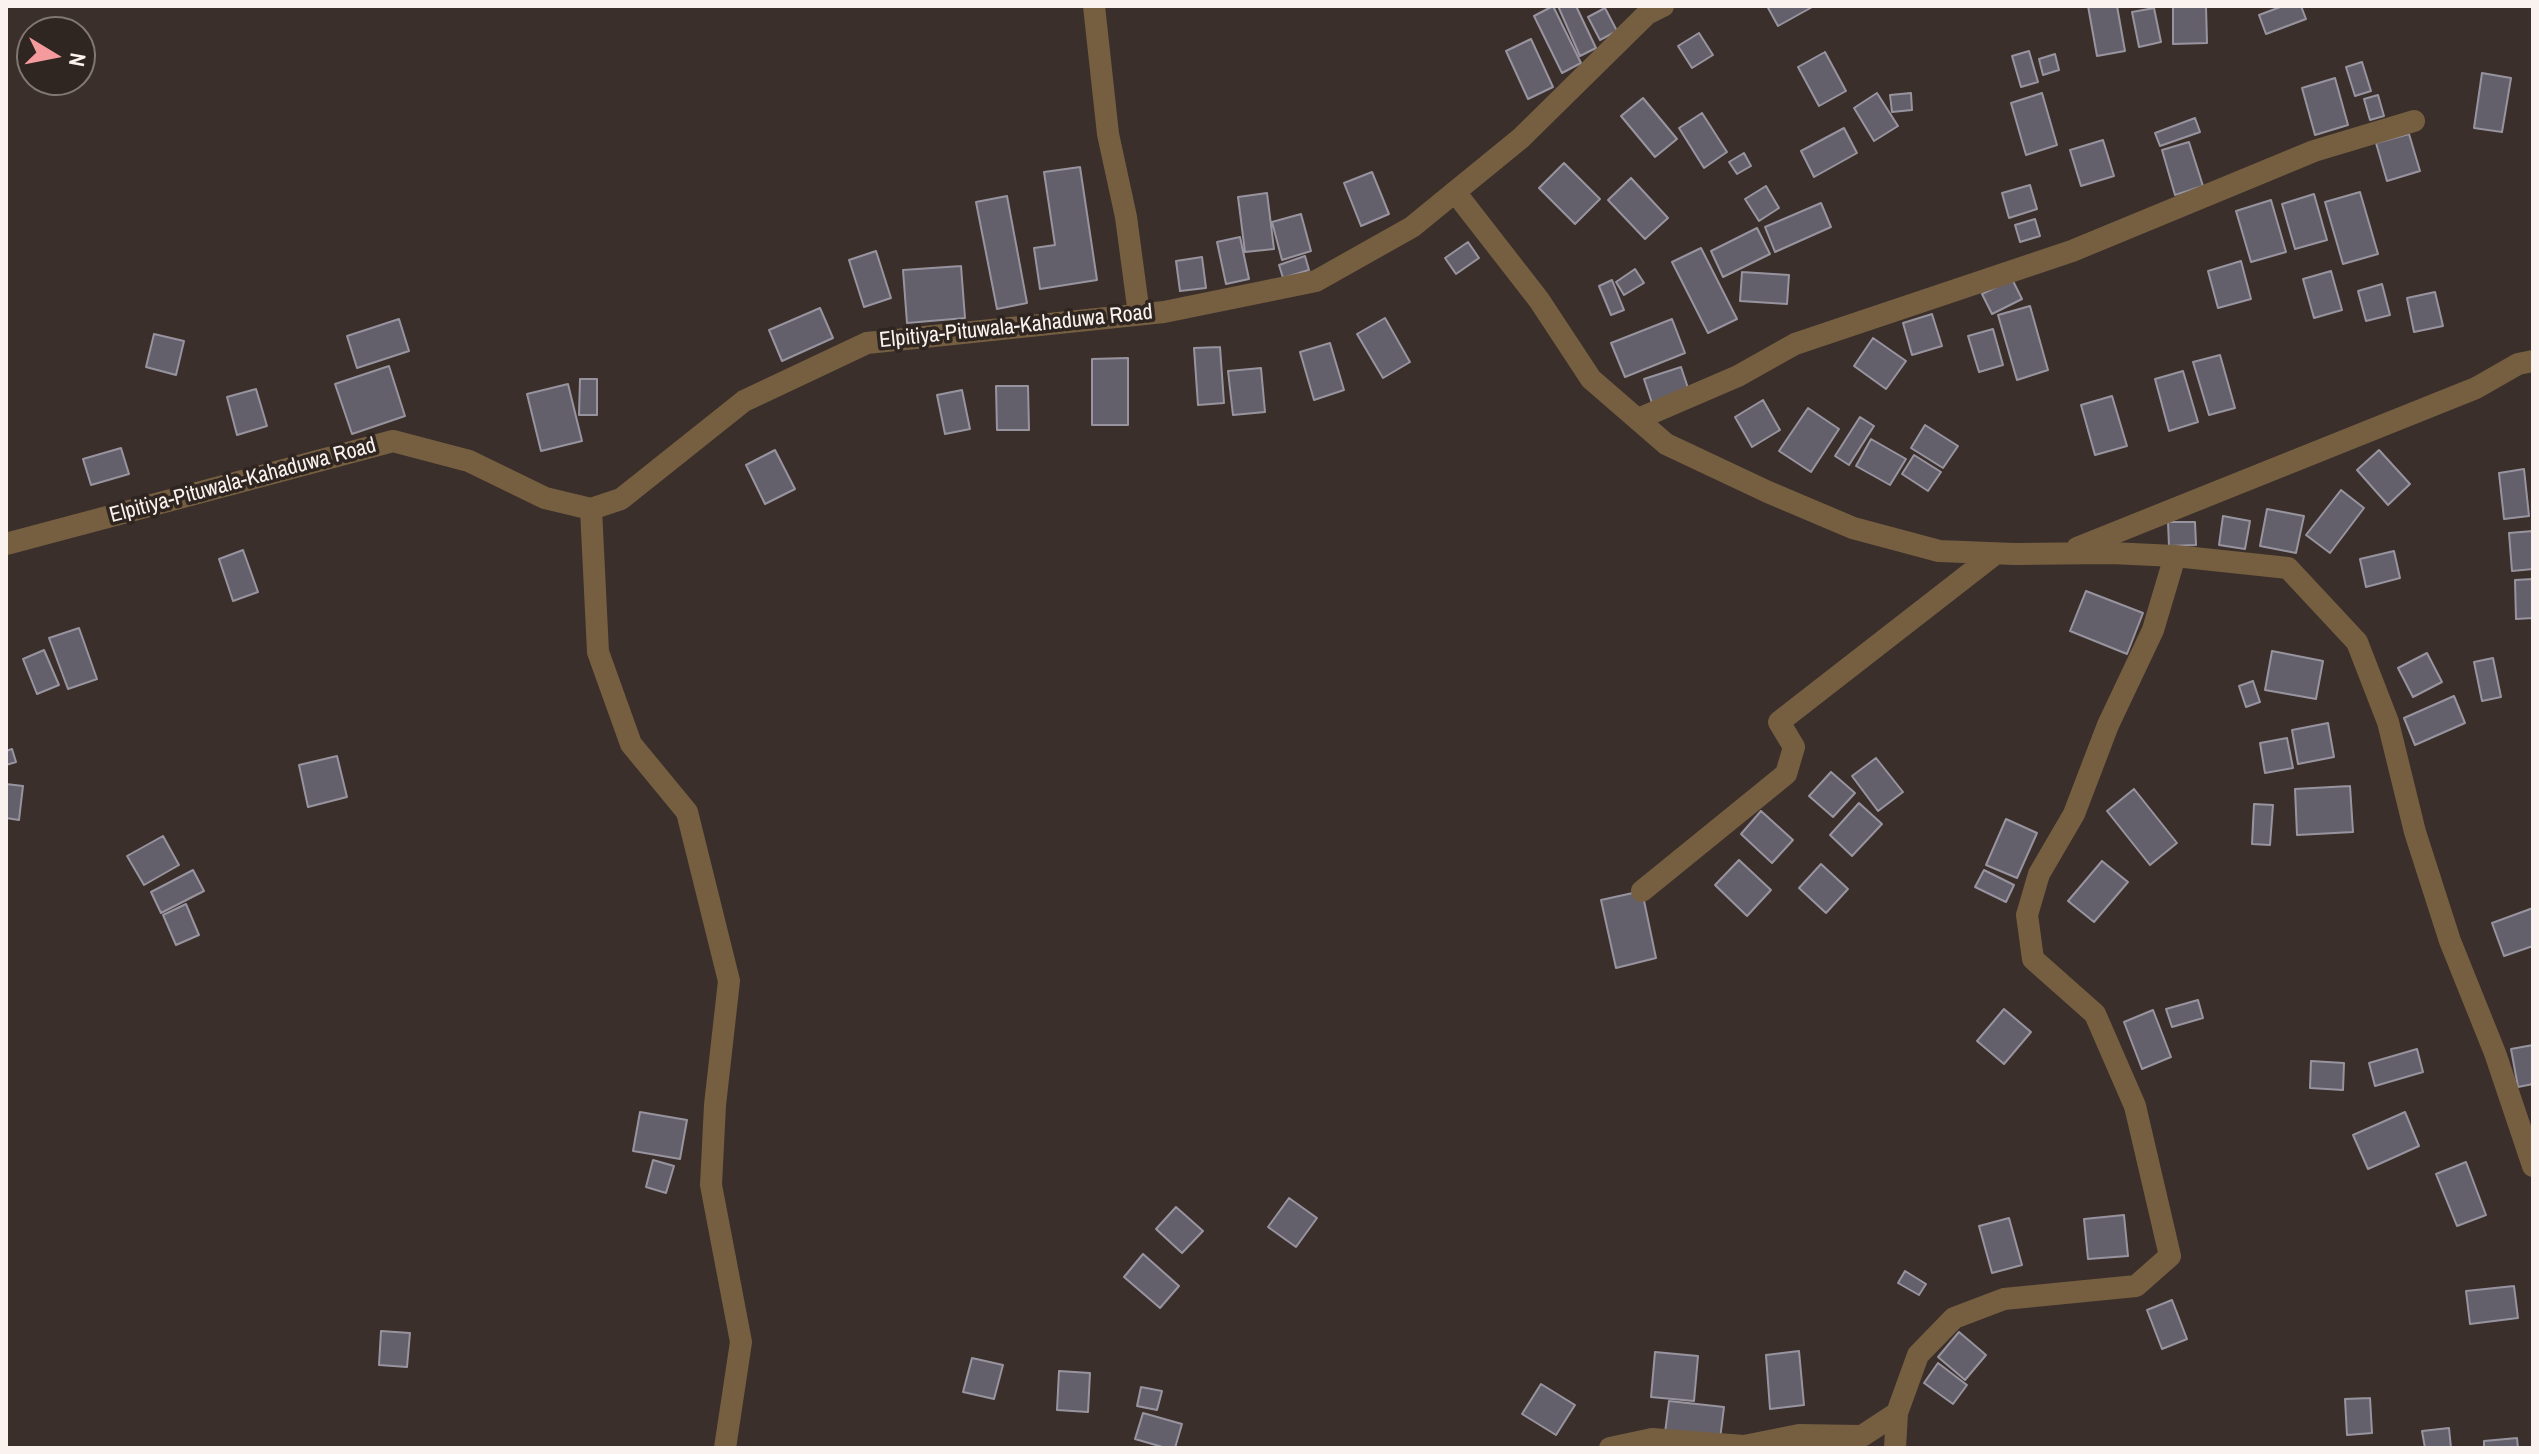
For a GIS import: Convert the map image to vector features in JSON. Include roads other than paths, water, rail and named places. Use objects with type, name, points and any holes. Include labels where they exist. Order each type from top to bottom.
[{"type":"street","points":[[1094,6],[1108,134],[1126,217],[1139,314]]},
{"type":"street","name":"Elpitiya-Pituwala-Kahaduwa Road","points":[[6,544],[393,441],[469,461],[545,498],[591,509],[621,499],[744,401],[867,343],[1164,312],[1316,281],[1412,227],[1521,138],[1647,14],[1663,6]]},
{"type":"street","points":[[1638,419],[1738,376],[1795,344],[2072,251],[2314,151],[2414,121]]},
{"type":"street","points":[[1455,192],[1539,300],[1591,379],[1666,444],[1768,492],[1853,528],[1939,551],[2175,556],[2288,568],[2357,642],[2388,722],[2415,832],[2450,941],[2495,1053],[2533,1166]]},
{"type":"street","points":[[2064,554],[2476,388],[2518,364],[2533,361]]},
{"type":"street","points":[[591,509],[598,652],[631,744],[687,812],[729,981],[715,1105],[711,1185],[741,1342],[725,1448]]},
{"type":"street","points":[[1642,891],[1786,774],[1794,747],[1779,722],[1995,554]]},
{"type":"street","points":[[1895,1448],[1897,1413],[1918,1355],[1954,1318],[2004,1299],[2136,1286],[2170,1256],[2135,1106],[2095,1014],[2033,959],[2027,915],[2039,874],[2074,814],[2108,725],[2153,630],[2175,556]]},
{"type":"street","points":[[1610,1448],[1652,1439],[1744,1446],[1799,1435],[1862,1436],[1897,1413]]}]
